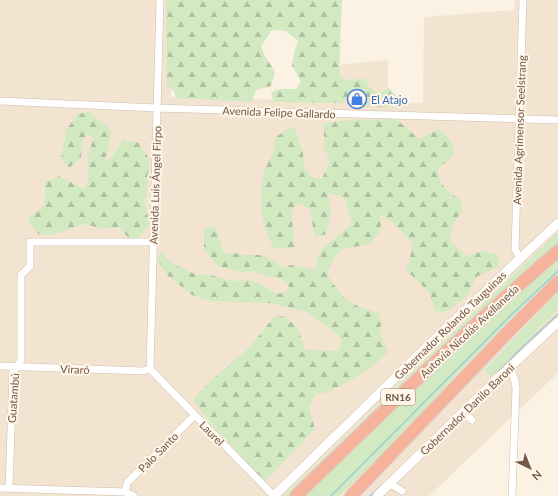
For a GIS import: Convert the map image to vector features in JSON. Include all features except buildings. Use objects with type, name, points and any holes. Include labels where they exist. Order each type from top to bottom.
[{"type":"highway","name":"Autovía Nicolás Avellaneda","points":[[296,496],[429,368],[502,300],[558,251]]},
{"type":"highway","points":[[351,496],[558,282]]},
{"type":"street","name":"Avenida Luis Ángel Firpo","points":[[150,369],[160,0]]},
{"type":"street","name":"Avenida Agrimensor Seelstrang","points":[[520,258],[515,249],[523,0]]},
{"type":"street","name":"Avenida Felipe Gallardo","points":[[0,101],[157,108],[558,120]]},
{"type":"street","name":"Gobernador Rolando Tauguinas","points":[[274,496],[443,331],[558,223]]},
{"type":"street","name":"Guatambú","points":[[9,488],[13,372],[21,360],[21,275],[30,266],[30,242],[154,242]]},
{"type":"street","name":"Gobernador Danilo Baroni","points":[[377,496],[508,368],[558,322]]},
{"type":"street","name":"Viraró","points":[[0,366],[143,371],[150,369]]},
{"type":"street","points":[[508,368],[514,377],[516,388],[512,496]]},
{"type":"street","name":"Laurel","points":[[150,369],[274,496]]},
{"type":"street","points":[[464,412],[472,420]]},
{"type":"street","name":"Palo Santo","points":[[125,492],[127,483],[194,415]]},
{"type":"street","points":[[390,484],[402,491]]},
{"type":"street","points":[[0,488],[125,492],[134,496]]},
{"type":"shaded area","points":[[0,0],[174,0],[171,97],[334,101],[336,65],[388,60],[388,102],[423,103],[424,17],[514,10],[515,0],[558,0],[558,373],[429,496],[0,496]]},
{"type":"green space","points":[[166,0],[342,0],[339,73],[345,81],[364,78],[368,85],[376,93],[389,88],[398,97],[392,107],[365,106],[363,92],[353,88],[345,103],[274,102],[271,93],[278,89],[296,89],[301,81],[292,66],[298,41],[286,31],[272,30],[261,46],[265,56],[275,72],[271,86],[256,90],[252,102],[176,98],[174,91],[167,85]]},
{"type":"green space","points":[[88,112],[104,123],[111,131],[109,148],[104,161],[112,157],[123,140],[139,143],[150,160],[145,202],[149,225],[136,240],[130,240],[120,227],[103,229],[85,224],[51,235],[38,234],[27,219],[38,211],[44,204],[45,182],[59,176],[84,189],[89,178],[87,156],[94,138],[87,134],[82,143],[81,158],[69,168],[61,160],[66,130],[78,114]]},
{"type":"green space","points":[[396,119],[419,139],[439,129],[448,138],[453,147],[453,156],[438,169],[438,174],[445,188],[461,200],[462,210],[451,228],[450,241],[467,256],[483,251],[496,254],[500,262],[496,268],[476,277],[467,296],[445,313],[435,311],[429,292],[405,269],[409,262],[413,244],[392,221],[380,215],[381,230],[370,244],[342,249],[334,258],[327,274],[337,289],[348,300],[361,308],[379,313],[381,322],[380,334],[388,352],[363,373],[331,391],[316,394],[309,407],[315,429],[265,481],[212,425],[193,400],[208,383],[249,348],[274,317],[284,316],[297,327],[305,349],[338,351],[342,341],[332,330],[307,312],[270,303],[210,301],[192,295],[168,276],[157,259],[161,252],[169,260],[197,275],[210,275],[234,281],[248,280],[261,284],[277,294],[289,291],[288,283],[278,278],[267,277],[255,271],[241,272],[219,267],[204,250],[204,228],[215,226],[224,253],[261,255],[274,261],[282,268],[291,265],[317,270],[316,261],[322,249],[352,224],[344,197],[328,193],[331,213],[326,234],[317,237],[314,234],[310,209],[298,203],[291,211],[295,246],[289,249],[274,248],[266,231],[262,211],[261,191],[264,173],[273,153],[276,137],[289,128],[295,129],[303,152],[304,168],[313,178],[322,179],[330,160],[324,149],[324,123],[355,120]]},
{"type":"green space","points":[[558,232],[558,247],[293,496],[284,496]]},
{"type":"green space","points":[[558,260],[558,273],[445,387],[388,449],[339,496],[306,496],[451,355]]},
{"type":"green space","points":[[558,292],[558,309],[491,377],[484,370]]},
{"type":"waterway","points":[[331,496],[511,315],[558,271]]},
{"type":"waterway","points":[[496,374],[520,349],[558,314]]},
{"type":"waterway","points":[[370,496],[383,484]]},
{"type":"place","name":"El Atajo","points":[[357,99]]}]
